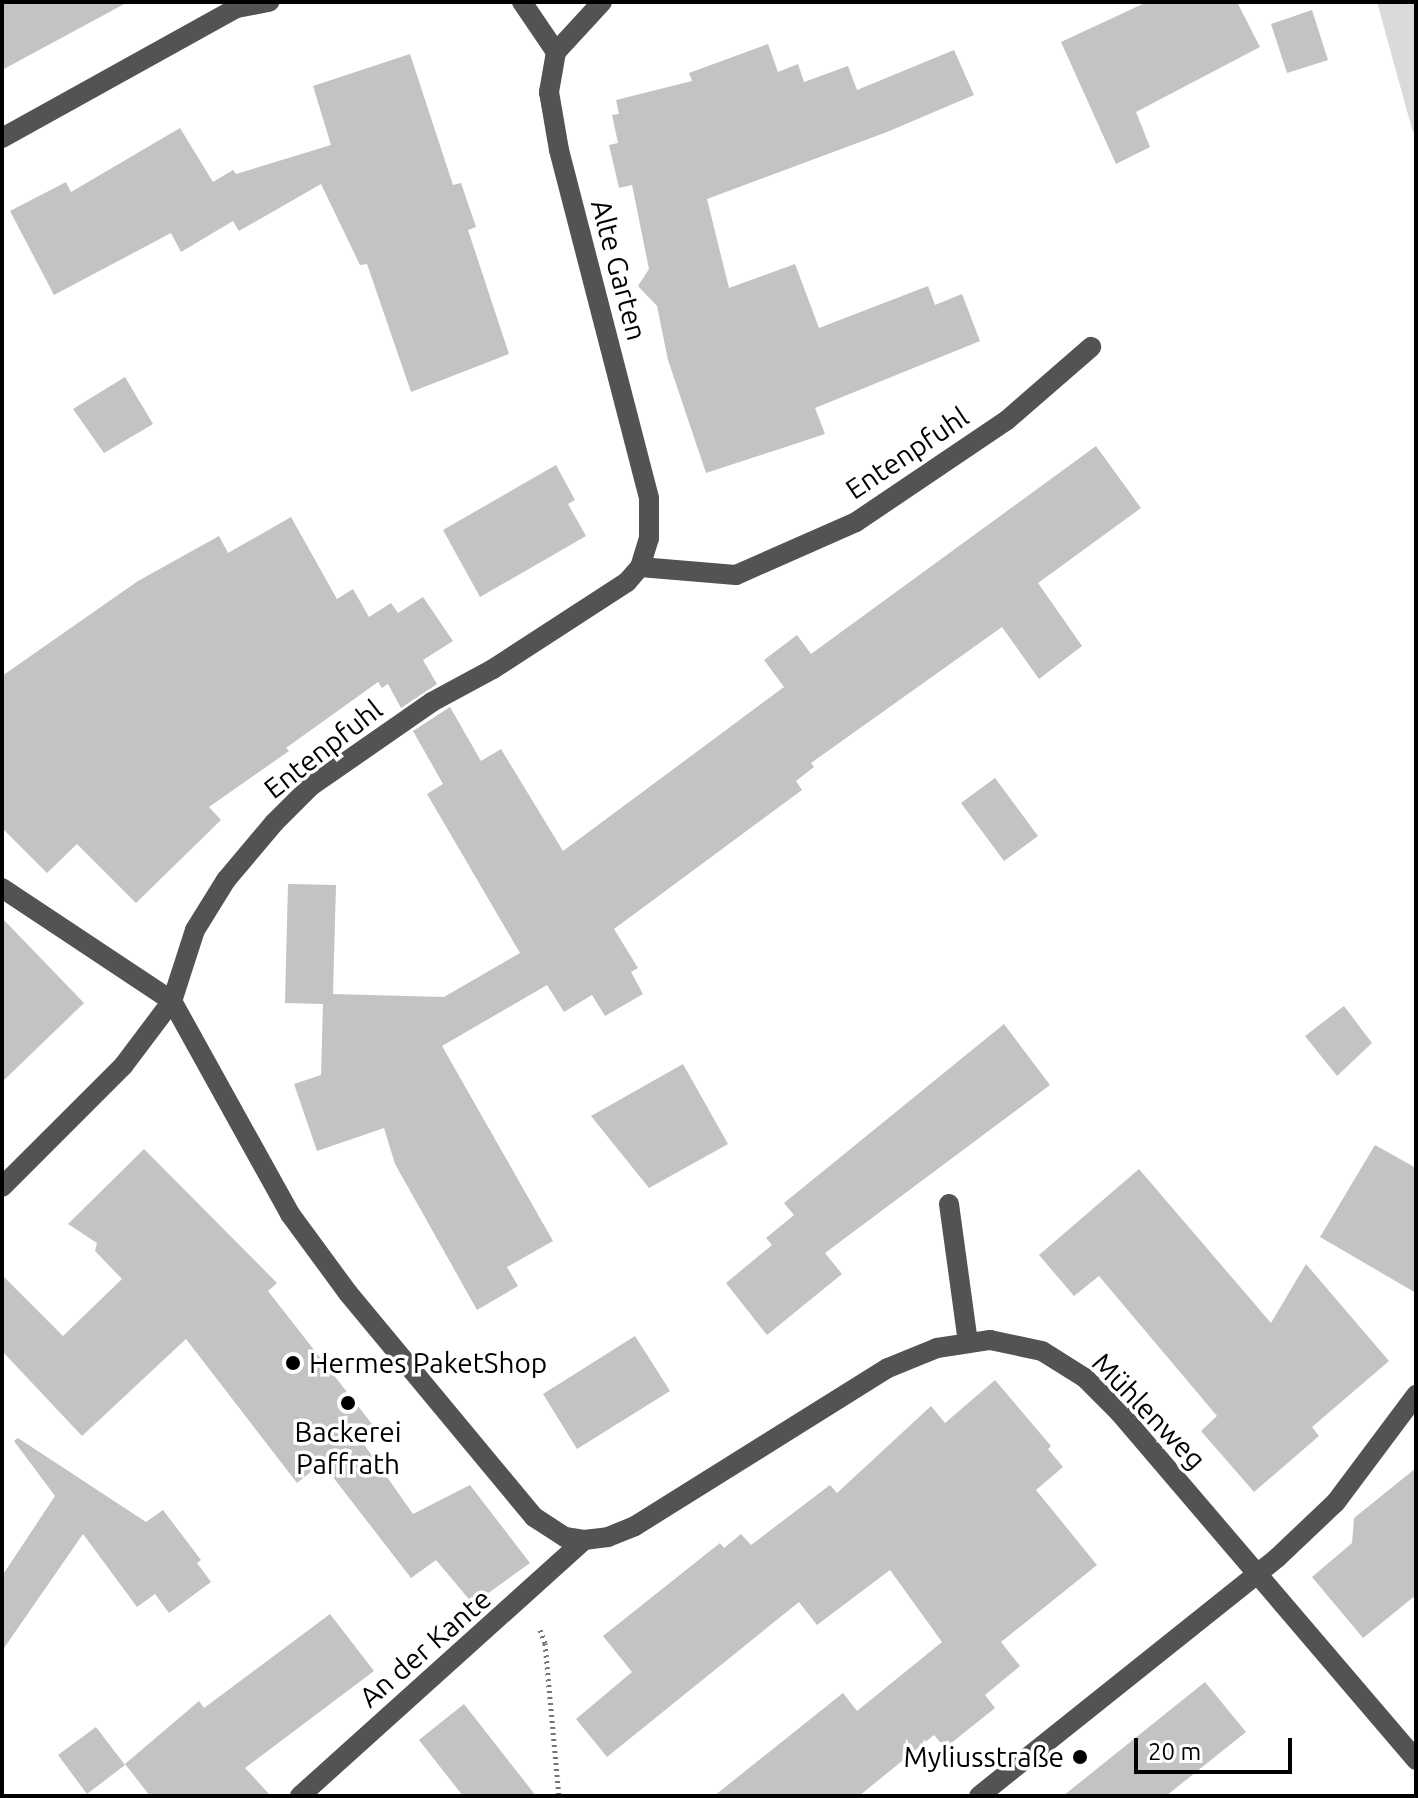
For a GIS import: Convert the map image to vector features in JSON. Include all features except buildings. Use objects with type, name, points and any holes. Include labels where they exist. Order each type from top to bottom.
[{"type":"street","points":[[2,138],[237,8],[269,2]]},
{"type":"street","points":[[522,2],[556,52],[602,2]]},
{"type":"street","name":"Alte Garten","points":[[556,52],[549,92],[559,150],[649,498],[649,538],[640,567]]},
{"type":"street","name":"Entenpfuhl","points":[[2,1187],[123,1066],[172,1001],[195,930],[226,880],[274,823],[311,786],[432,702],[493,669],[627,582],[640,567],[736,575],[856,522],[1006,421],[1091,347]]},
{"type":"street","points":[[2,888],[172,1001],[290,1214],[348,1293],[534,1517],[565,1537],[584,1540]]},
{"type":"street","points":[[949,1204],[968,1343]]},
{"type":"street","name":"Mühlenweg","points":[[584,1540],[608,1537],[635,1526],[888,1368],[937,1348],[990,1340],[1042,1351],[1085,1378],[1119,1412],[1416,1760]]},
{"type":"street","points":[[979,1796],[1259,1573],[1336,1502],[1416,1395]]},
{"type":"street","name":"An der Kante","points":[[300,1796],[528,1595],[584,1540]]},
{"type":"path","points":[[528,1595],[545,1643],[559,1796]]},
{"type":"shaded area","points":[[1377,2],[1416,2],[1416,137],[1412,129]]},
{"type":"place","name":"Hermes PaketShop","points":[[293,1363]]},
{"type":"place","name":"Backerei Paffrath","points":[[348,1403]]},
{"type":"place","name":"Myliusstraße","points":[[1080,1757]]}]
